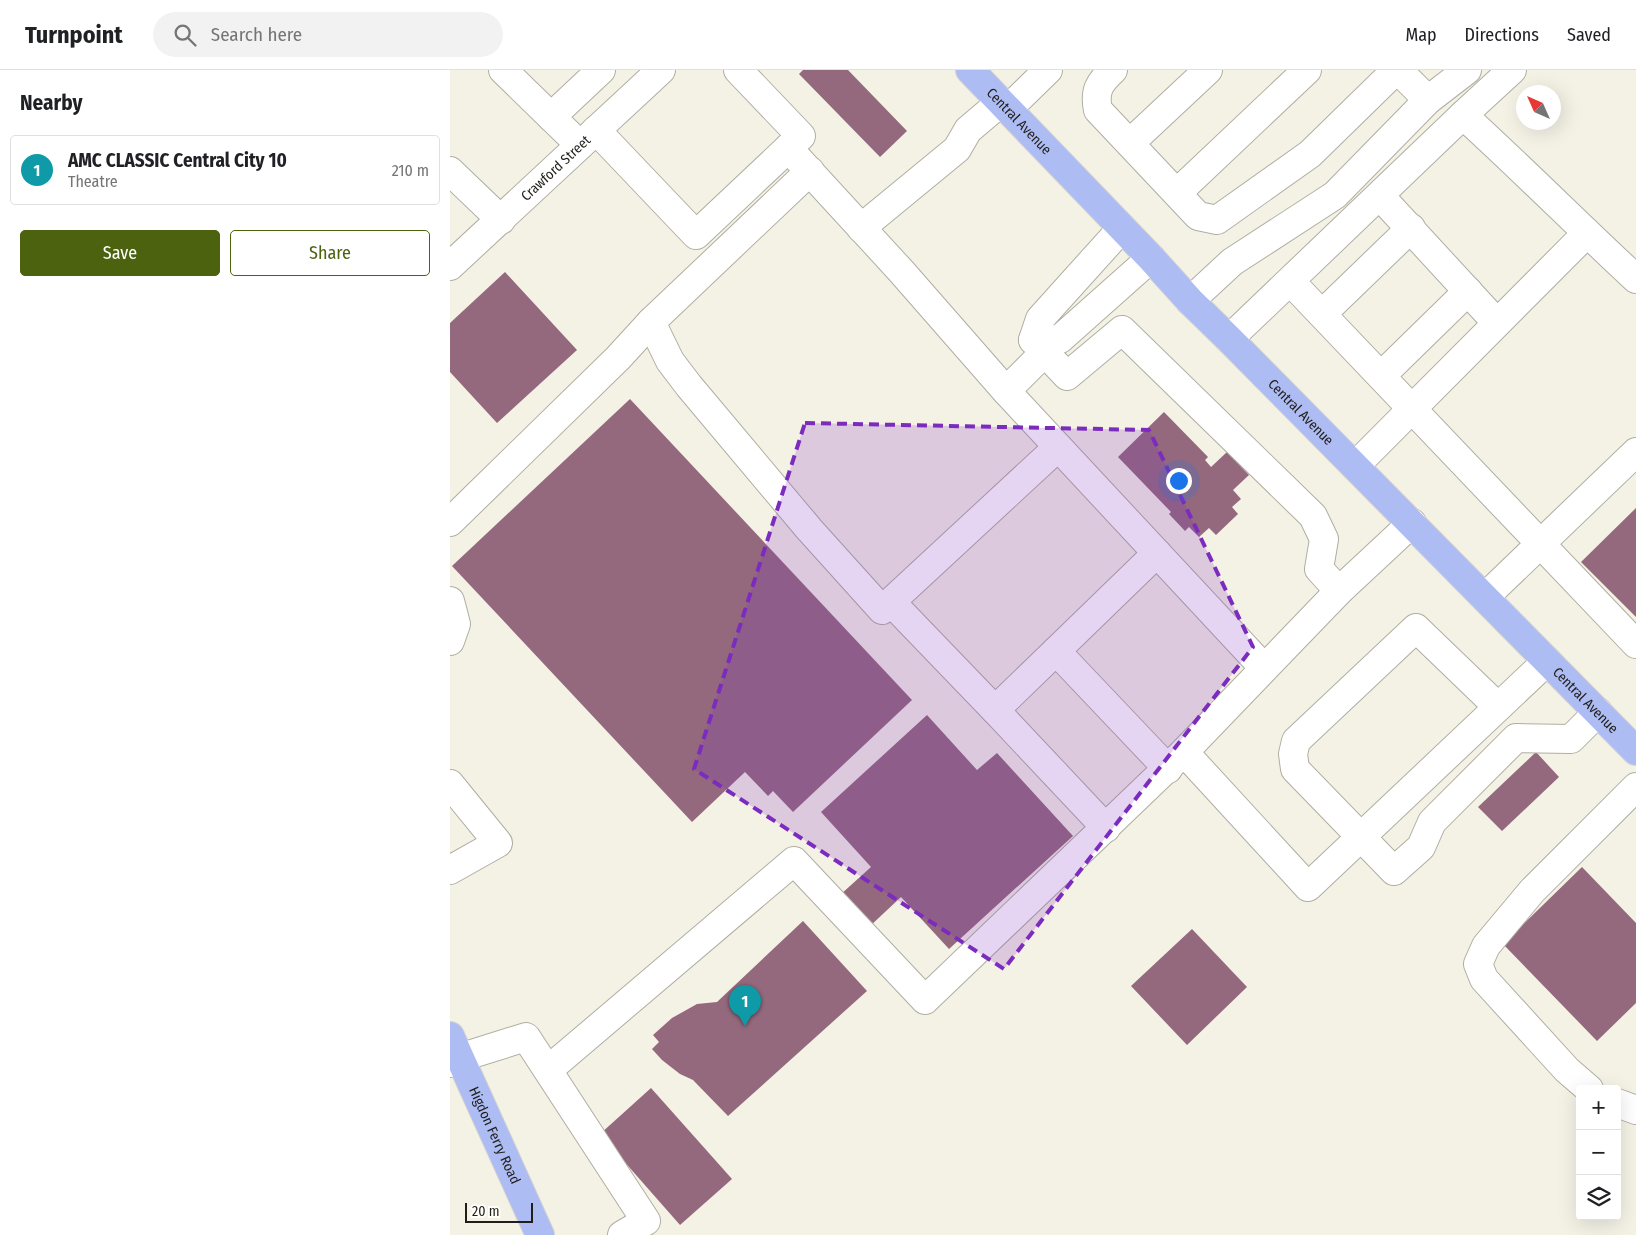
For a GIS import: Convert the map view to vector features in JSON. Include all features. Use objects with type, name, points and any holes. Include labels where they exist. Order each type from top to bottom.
[{"type":"main road","name":"Central Avenue","points":[[970,70],[1190,301],[1636,751]]},
{"type":"main road","name":"Higdon Ferry Road","points":[[453,1052],[540,1235]]},
{"type":"street","points":[[503,70],[551,117],[588,138],[696,235],[801,136],[750,74]]},
{"type":"street","points":[[551,117],[601,70]]},
{"type":"street","points":[[609,70],[634,96]]},
{"type":"street","name":"Crawford Street","points":[[450,266],[661,70]]},
{"type":"street","points":[[861,228],[957,149],[968,130],[1005,105],[1048,70]]},
{"type":"street","points":[[1113,70],[1103,79],[1095,96],[1098,110],[1198,216],[1217,220],[1310,154],[1397,70],[1428,100]]},
{"type":"street","points":[[1130,143],[1208,70]]},
{"type":"street","points":[[1177,193],[1307,70]]},
{"type":"street","points":[[1190,301],[1232,262],[1335,195],[1428,100],[1466,70]]},
{"type":"street","points":[[1229,339],[1512,70]]},
{"type":"street","points":[[1463,115],[1509,157],[1586,234],[1636,279]]},
{"type":"street","points":[[788,148],[901,271],[1058,448],[1264,668]]},
{"type":"street","points":[[450,171],[500,220]]},
{"type":"street","points":[[450,522],[618,358],[651,322],[810,171]]},
{"type":"street","points":[[1380,196],[1497,323]]},
{"type":"street","points":[[1006,391],[1039,346],[1040,319],[1122,228]]},
{"type":"street","points":[[1322,314],[1410,228]]},
{"type":"street","points":[[1355,466],[1586,234]]},
{"type":"street","points":[[1039,346],[1060,339],[1151,258]]},
{"type":"street","points":[[1290,282],[1636,644]]},
{"type":"street","points":[[1381,376],[1468,291]]},
{"type":"street","points":[[651,322],[670,361],[679,374],[778,493],[882,610],[1058,448]]},
{"type":"street","points":[[1039,346],[1067,376],[1122,330],[1312,516],[1324,539],[1319,569],[1339,591]]},
{"type":"street","points":[[1485,597],[1539,543],[1636,452]]},
{"type":"street","points":[[548,1070],[794,861],[925,1000],[1176,761],[1339,591],[1412,523]]},
{"type":"street","points":[[995,710],[1157,553]]},
{"type":"street","points":[[450,601],[456,624],[450,641]]},
{"type":"street","points":[[891,602],[1106,828]]},
{"type":"street","points":[[1498,707],[1416,628],[1296,741],[1293,754],[1296,769],[1394,871],[1421,847],[1432,822],[1516,738],[1571,739],[1598,712]]},
{"type":"street","points":[[1056,651],[1176,761],[1308,887],[1547,661]]},
{"type":"street","points":[[450,784],[498,843],[450,870]]},
{"type":"street","points":[[1584,1085],[1567,1070],[1484,980],[1478,964],[1486,946],[1532,891],[1636,787]]},
{"type":"street","points":[[453,1052],[526,1037],[646,1221],[622,1235]]},
{"type":"street","points":[[1621,1104],[1636,1110]]},
{"type":"highlighted area","points":[[805,423],[1149,430],[1253,647],[1004,969],[694,769]]},
{"type":"building","points":[[803,70],[848,70],[907,131],[880,157],[799,74]]},
{"type":"building","points":[[505,272],[577,350],[497,423],[450,372],[450,323]]},
{"type":"building","points":[[630,399],[912,700],[793,812],[773,791],[768,796],[745,772],[692,822],[452,566]]},
{"type":"building","points":[[1164,412],[1208,457],[1205,460],[1211,467],[1227,452],[1249,475],[1233,490],[1241,499],[1232,507],[1238,514],[1216,535],[1209,528],[1199,537],[1189,527],[1185,531],[1169,514],[1171,512],[1118,457]]},
{"type":"building","points":[[1636,508],[1636,617],[1581,562]]},
{"type":"building","points":[[927,715],[977,770],[997,753],[1073,836],[949,949],[901,897],[869,927],[840,895],[871,867],[821,812]]},
{"type":"building","points":[[1536,752],[1559,777],[1502,831],[1478,807]]},
{"type":"building","points":[[1582,867],[1636,923],[1636,1003],[1597,1041],[1503,944]]},
{"type":"building","points":[[803,921],[867,991],[728,1116],[693,1080],[680,1074],[662,1060],[652,1049],[659,1042],[653,1035],[672,1018],[697,1004],[717,1002]]},
{"type":"building","points":[[1192,929],[1247,987],[1187,1045],[1131,986]]},
{"type":"building","points":[[651,1088],[732,1179],[680,1225],[600,1134]]},
{"type":"place","name":"AMC CLASSIC Central City 10","points":[[745,1026]]}]
